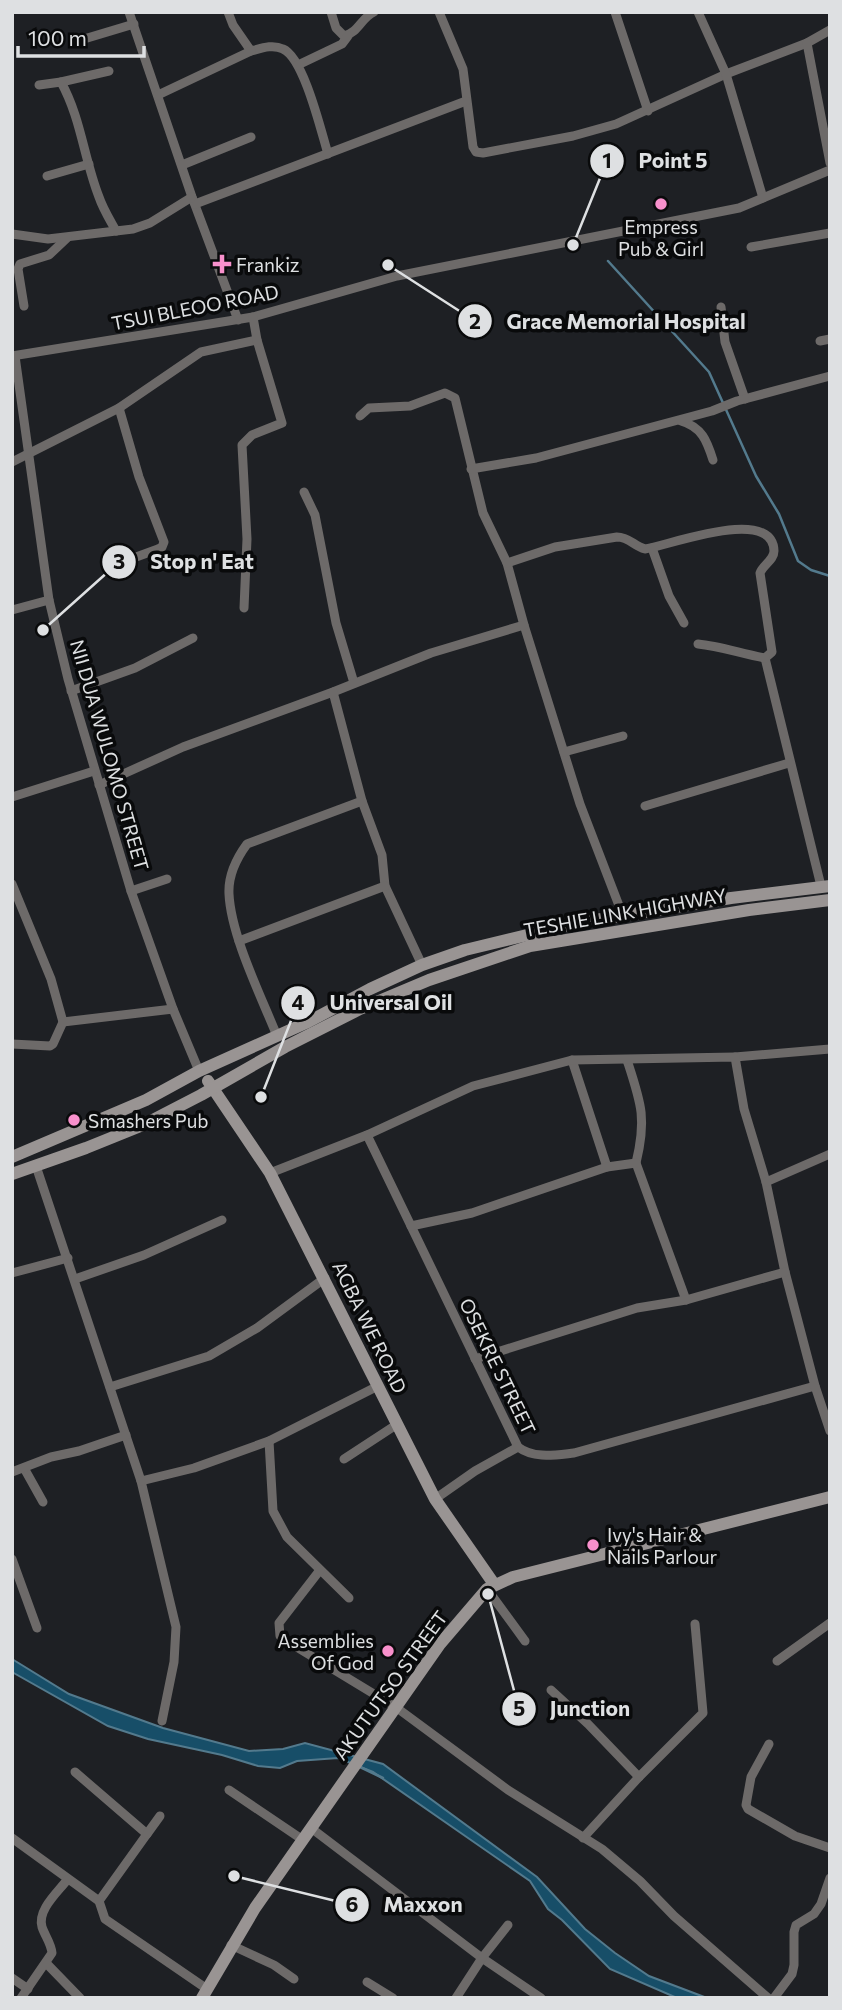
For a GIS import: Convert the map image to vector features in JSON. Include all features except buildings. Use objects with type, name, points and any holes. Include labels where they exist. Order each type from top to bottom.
[{"type":"main road","name":"TESHIE LINK HIGHWAY","points":[[12,1157],[138,1104],[422,965],[465,950],[518,936],[623,916],[825,886]]},
{"type":"main road","name":"TESHIE LINK HIGHWAY","points":[[12,1174],[143,1125],[360,1009],[429,980],[530,946],[749,910],[830,900]]},
{"type":"main road","name":"AGBA WE ROAD","points":[[200,1072],[213,1086],[270,1172],[435,1499],[491,1587]]},
{"type":"main road","points":[[491,1587],[513,1577],[830,1497]]},
{"type":"main road","name":"AKUTUTSO STREET","points":[[204,1994],[231,1945],[440,1644],[491,1587]]},
{"type":"street","points":[[129,12],[238,320]]},
{"type":"street","points":[[228,12],[233,25],[251,51]]},
{"type":"street","points":[[331,12],[340,34],[348,36]]},
{"type":"street","points":[[298,65],[342,44],[364,18],[374,12]]},
{"type":"street","points":[[439,12],[463,69],[472,147],[476,152],[484,153],[573,136],[616,124],[726,74],[807,43],[830,30]]},
{"type":"street","points":[[615,12],[648,111]]},
{"type":"street","points":[[698,12],[726,74],[763,198]]},
{"type":"street","points":[[84,39],[134,24]]},
{"type":"street","points":[[807,43],[830,163]]},
{"type":"street","points":[[158,95],[251,51],[272,46],[281,47],[290,53],[298,65],[315,108],[328,154]]},
{"type":"street","points":[[40,85],[109,71]]},
{"type":"street","points":[[61,82],[73,109],[98,197],[116,231]]},
{"type":"street","points":[[12,234],[42,239],[67,238],[150,223],[194,201],[328,154],[466,101]]},
{"type":"street","points":[[182,165],[251,137]]},
{"type":"street","points":[[47,176],[89,164]]},
{"type":"street","name":"TSUI BLEOO ROAD","points":[[14,356],[253,317],[397,276],[726,211],[830,170]]},
{"type":"street","points":[[751,247],[830,233]]},
{"type":"street","points":[[24,306],[18,269],[20,264],[49,255],[67,238]]},
{"type":"street","points":[[721,307],[725,342],[741,400]]},
{"type":"street","points":[[244,608],[247,538],[242,445],[252,435],[282,424],[257,340],[253,317]]},
{"type":"street","points":[[12,462],[119,408],[201,352],[214,347],[257,340]]},
{"type":"street","name":"NII DUA WULOMO STREET","points":[[14,356],[49,600],[71,691],[131,891],[173,1009],[200,1072]]},
{"type":"street","points":[[471,469],[536,458],[830,376]]},
{"type":"street","points":[[360,416],[369,408],[404,407],[445,393],[455,398],[487,525],[507,563],[580,804],[623,916]]},
{"type":"street","points":[[117,564],[158,550],[164,542],[139,477],[119,408]]},
{"type":"street","points":[[678,420],[699,430],[706,438],[713,460]]},
{"type":"street","points":[[304,492],[315,515],[336,623],[354,683]]},
{"type":"street","points":[[507,563],[555,547],[617,537],[628,539],[638,547],[652,548],[717,531],[764,533],[774,550],[760,573],[772,652],[765,658]]},
{"type":"street","points":[[652,548],[669,596],[684,623]]},
{"type":"street","points":[[12,610],[49,600]]},
{"type":"street","points":[[99,785],[183,747],[431,653],[524,625]]},
{"type":"street","points":[[71,691],[135,668],[193,638]]},
{"type":"street","points":[[698,644],[765,658]]},
{"type":"street","points":[[765,658],[789,764],[825,886]]},
{"type":"street","points":[[333,692],[362,801],[382,855],[385,886],[422,965]]},
{"type":"street","points":[[564,752],[623,736]]},
{"type":"street","points":[[645,806],[789,764]]},
{"type":"street","points":[[12,797],[94,771]]},
{"type":"street","points":[[277,1036],[239,941],[229,894],[231,873],[237,857],[247,844],[362,801]]},
{"type":"street","points":[[131,891],[167,878]]},
{"type":"street","points":[[12,884],[51,979],[63,1022],[50,1046],[12,1044]]},
{"type":"street","points":[[239,941],[385,886]]},
{"type":"street","points":[[63,1022],[173,1009]]},
{"type":"street","points":[[270,1172],[367,1135],[473,1086],[572,1060],[735,1057],[830,1049]]},
{"type":"street","points":[[735,1057],[744,1109],[766,1182],[785,1272],[815,1386],[830,1431]]},
{"type":"street","points":[[572,1060],[607,1167]]},
{"type":"street","points":[[626,1060],[638,1095],[643,1121],[636,1163],[687,1300]]},
{"type":"street","name":"OSEKRE STREET","points":[[367,1135],[518,1447],[532,1454],[550,1456],[574,1453],[815,1386]]},
{"type":"street","points":[[766,1182],[830,1154]]},
{"type":"street","points":[[411,1226],[472,1213],[607,1167],[636,1163]]},
{"type":"street","points":[[36,1166],[141,1481],[176,1628],[174,1661],[162,1721]]},
{"type":"street","points":[[75,1279],[144,1255],[222,1220]]},
{"type":"street","points":[[12,1273],[68,1258]]},
{"type":"street","points":[[475,1359],[638,1308],[687,1300],[785,1272]]},
{"type":"street","points":[[110,1387],[209,1356],[257,1328],[325,1278]]},
{"type":"street","points":[[141,1481],[194,1468],[269,1441],[378,1386]]},
{"type":"street","points":[[344,1459],[396,1425]]},
{"type":"street","points":[[12,1472],[51,1457],[79,1451],[126,1435]]},
{"type":"street","points":[[269,1441],[273,1511],[287,1537],[348,1598]]},
{"type":"street","points":[[435,1499],[475,1471],[518,1447]]},
{"type":"street","points":[[24,1468],[43,1502]]},
{"type":"street","points":[[12,1559],[37,1629]]},
{"type":"street","points":[[320,1570],[279,1623],[280,1636],[397,1708],[508,1790],[602,1849],[768,1998]]},
{"type":"street","points":[[491,1587],[525,1640]]},
{"type":"street","points":[[777,1661],[830,1623]]},
{"type":"street","points":[[583,1838],[703,1713],[695,1624]]},
{"type":"street","points":[[551,1690],[589,1724],[639,1777]]},
{"type":"street","points":[[769,1744],[751,1777],[746,1805],[748,1809],[795,1836],[830,1848]]},
{"type":"street","points":[[75,1772],[147,1834]]},
{"type":"street","points":[[229,1790],[303,1840]]},
{"type":"street","points":[[99,1901],[160,1816]]},
{"type":"street","points":[[311,1828],[482,1958],[541,1998]]},
{"type":"street","points":[[12,1838],[99,1901],[105,1919],[204,1994]]},
{"type":"street","points":[[774,1998],[792,1974],[796,1924],[814,1914],[821,1904],[830,1878]]},
{"type":"street","points":[[21,1998],[52,1953],[41,1927],[41,1918],[67,1880]]},
{"type":"street","points":[[456,1998],[508,1925]]},
{"type":"street","points":[[231,1945],[274,1965],[294,1979]]},
{"type":"street","points":[[46,1963],[80,1998]]},
{"type":"street","points":[[12,1978],[28,1989]]},
{"type":"street","points":[[367,1982],[393,1998]]},
{"type":"water","points":[[12,1659],[69,1694],[163,1728],[249,1751],[283,1749],[305,1743],[383,1764],[537,1877],[585,1929],[615,1953],[649,1976],[707,1998],[677,1998],[610,1969],[548,1909],[530,1881],[373,1772],[338,1758],[297,1761],[280,1768],[258,1766],[222,1755],[148,1739],[108,1726],[12,1672]]},
{"type":"waterway","points":[[608,261],[709,372],[756,476],[779,514],[798,561],[811,570],[830,576]]},
{"type":"waterway","points":[[360,1767],[383,1778]]},
{"type":"place","name":"Empress Pub & Girl","points":[[661,204]]},
{"type":"place","name":"Point 5","points":[[573,245]]},
{"type":"place","name":"Frankiz","points":[[222,264]]},
{"type":"place","name":"Grace Memorial Hospital","points":[[388,265]]},
{"type":"place","name":"Stop n' Eat","points":[[43,630]]},
{"type":"place","name":"Universal Oil","points":[[261,1097]]},
{"type":"place","name":"Smashers Pub","points":[[74,1120]]},
{"type":"place","name":"Ivy's Hair & Nails Parlour","points":[[593,1545]]},
{"type":"place","name":"Junction","points":[[488,1594]]},
{"type":"place","name":"Assemblies Of God","points":[[388,1651]]},
{"type":"place","name":"Maxxon","points":[[234,1876]]}]
